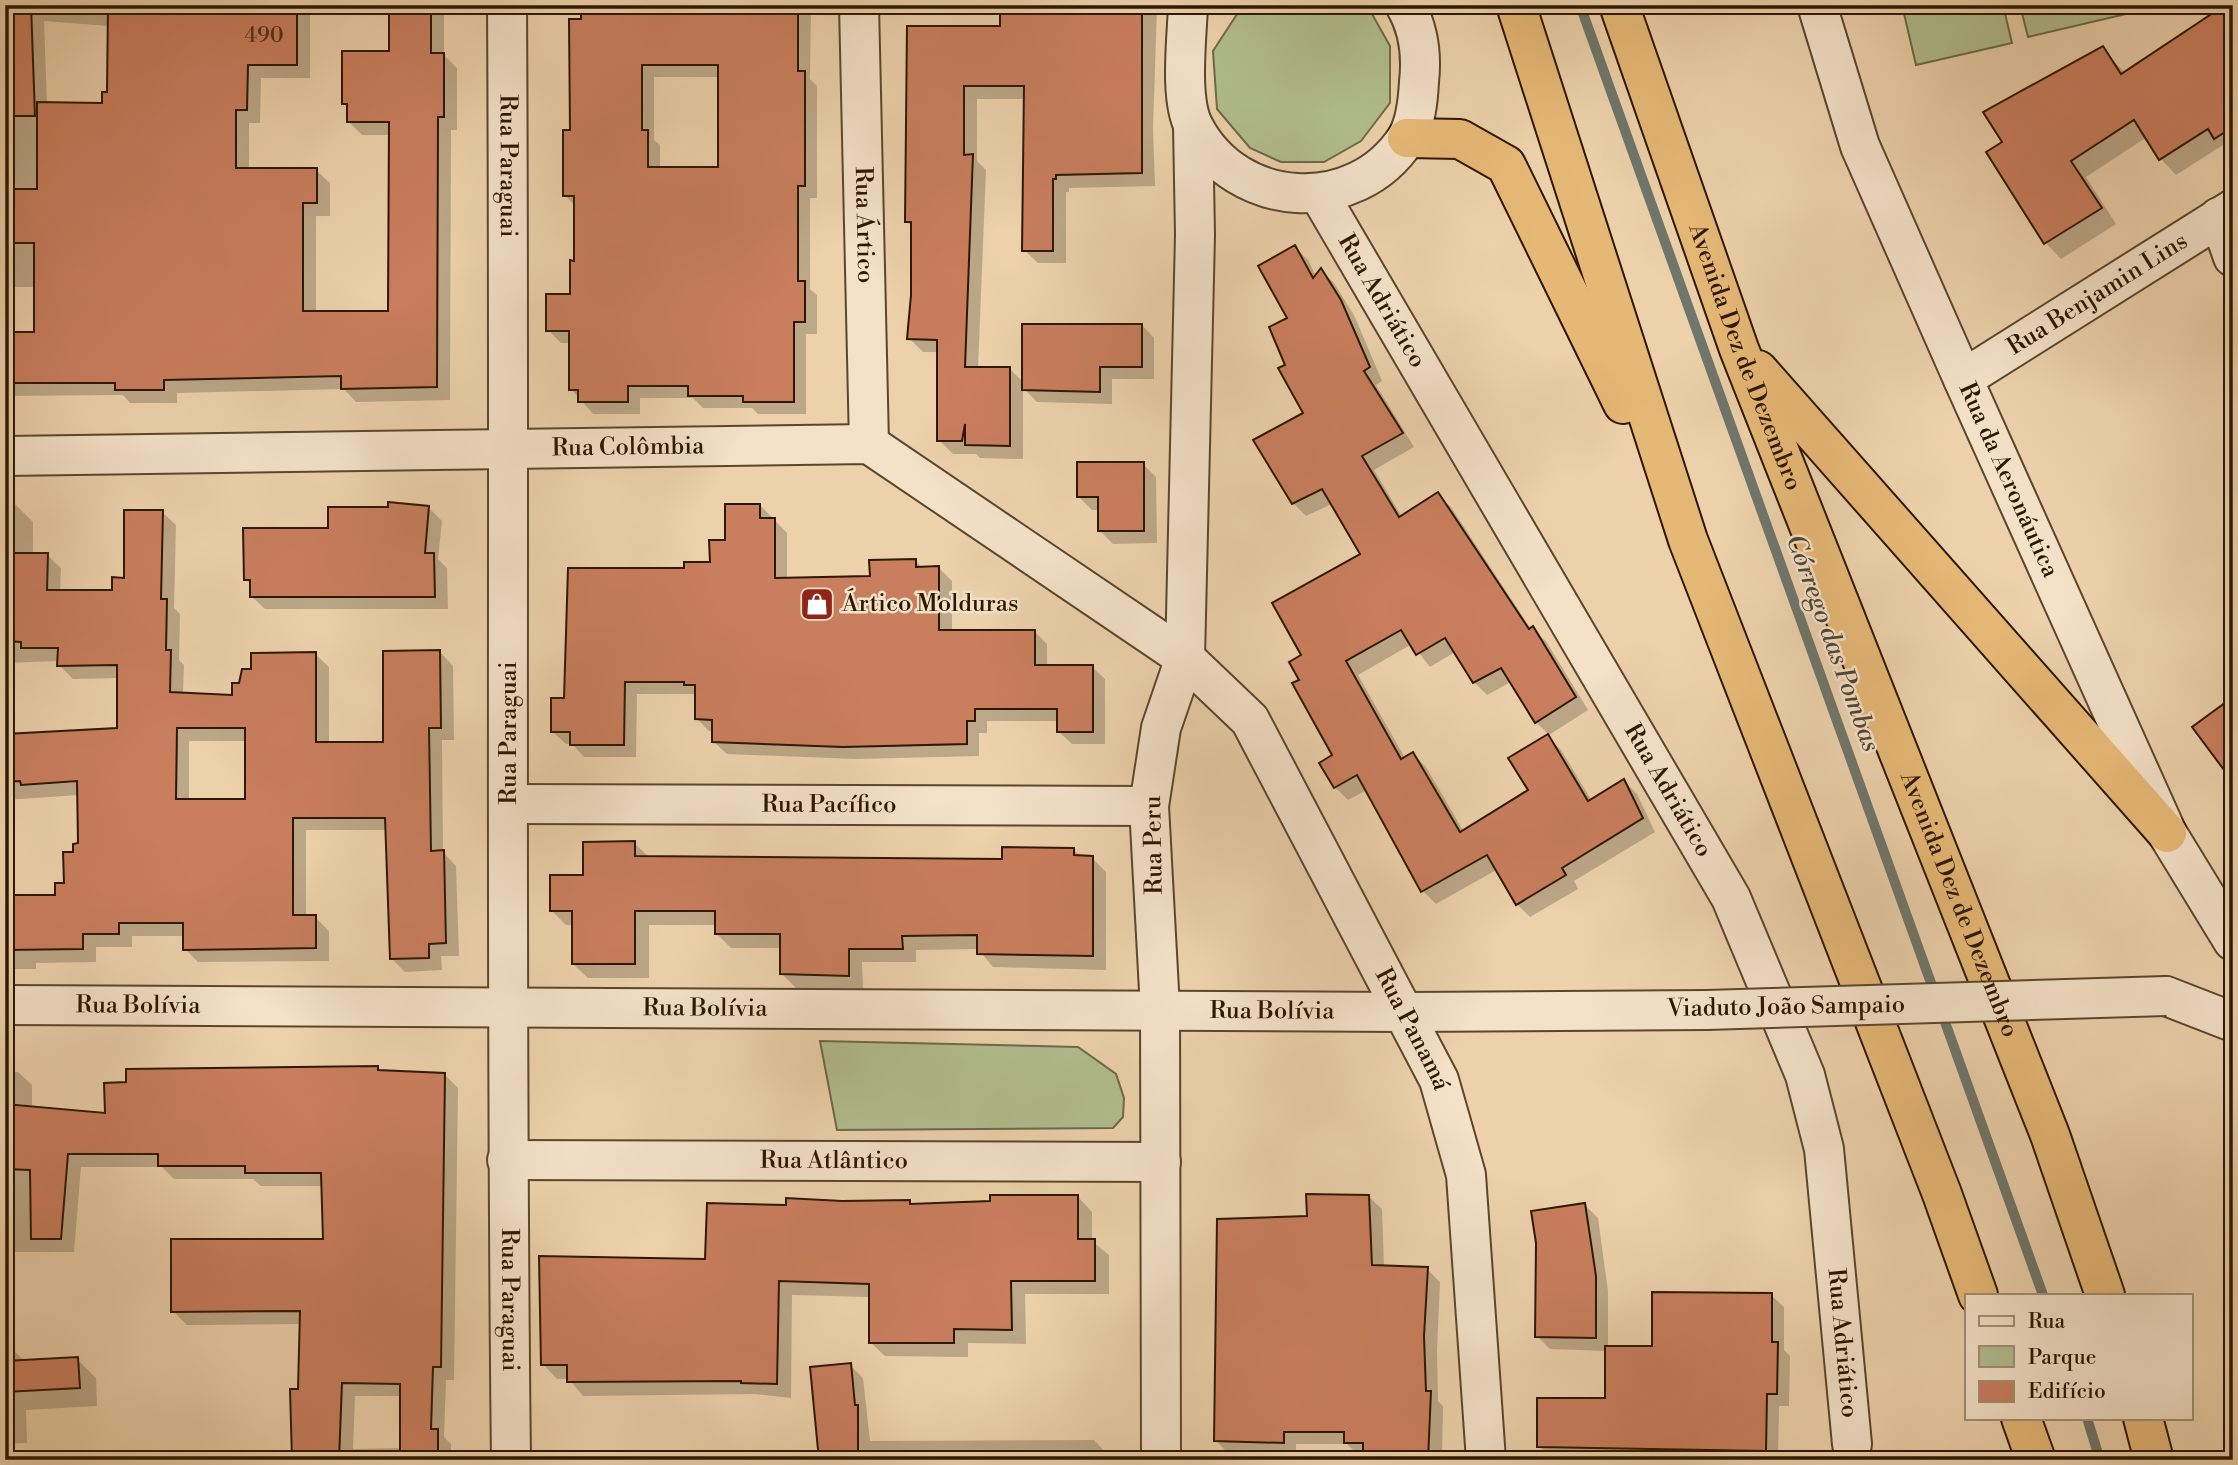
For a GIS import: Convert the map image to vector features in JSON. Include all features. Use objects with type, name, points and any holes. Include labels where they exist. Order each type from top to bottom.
[{"type":"highway","points":[[1516,5],[1688,540],[1937,1181],[1978,1294]]},
{"type":"highway","name":"Avenida Dez de Dezembro","points":[[1619,5],[1739,349],[2050,1135],[2105,1294]]},
{"type":"highway","points":[[1407,138],[1460,139],[1506,165],[1688,540]]},
{"type":"highway","points":[[1739,349],[2167,832]]},
{"type":"highway","points":[[2022,1420],[2036,1460]]},
{"type":"highway","points":[[2144,1420],[2154,1460]]},
{"type":"street","name":"Rua Paraguai","points":[[507,5],[510,449],[510,1008],[507,1160],[511,1460]]},
{"type":"street","name":"Rua Ártico","points":[[859,5],[869,444]]},
{"type":"street","points":[[1193,126],[1218,159],[1242,179],[1286,194],[1319,194],[1360,179],[1387,159],[1407,138],[1417,105],[1421,59],[1415,21],[1405,5]]},
{"type":"street","name":"Rua da Aeronáutica","points":[[1817,5],[1860,146],[1963,379],[2167,832],[2233,941]]},
{"type":"street","name":"Rua Peru","points":[[1161,1460],[1160,1009],[1149,806],[1161,727],[1185,658],[1195,235],[1193,126],[1185,81],[1193,15]]},
{"type":"street","points":[[1195,235],[1242,179]]},
{"type":"street","name":"Rua Adriático","points":[[1319,194],[1736,911],[1805,1075],[1824,1149],[1852,1444]]},
{"type":"street","points":[[2226,213],[2233,257]]},
{"type":"street","name":"Rua Benjamin Lins","points":[[1963,379],[2226,213]]},
{"type":"street","name":"Rua Colômbia","points":[[5,456],[869,444]]},
{"type":"street","points":[[869,444],[1185,658]]},
{"type":"street","name":"Rua Panamá","points":[[1185,658],[1250,720],[1439,1080],[1465,1175],[1486,1460]]},
{"type":"street","name":"Rua Pacífico","points":[[509,804],[1149,806]]},
{"type":"street","name":"Viaduto João Sampaio","points":[[1405,1012],[1707,1010],[2233,993]]},
{"type":"street","name":"Viaduto João Sampaio","points":[[2166,996],[2233,1022]]},
{"type":"street","name":"Rua Bolívia","points":[[5,1005],[1405,1012]]},
{"type":"street","name":"Rua Atlântico","points":[[507,1160],[1161,1162]]},
{"type":"green space","points":[[1243,5],[1367,5],[1390,46],[1390,103],[1361,141],[1324,162],[1281,162],[1250,148],[1217,109],[1213,51]]},
{"type":"green space","points":[[1902,5],[2003,5],[2012,43],[1916,65]]},
{"type":"green space","points":[[2020,5],[2124,5],[2126,14],[2028,37]]},
{"type":"green space","points":[[820,1041],[1078,1047],[1116,1074],[1124,1098],[1123,1117],[1113,1128],[837,1130]]},
{"type":"building","points":[[5,5],[31,5],[35,116],[5,116]]},
{"type":"building","points":[[108,5],[297,5],[297,65],[248,65],[247,110],[236,110],[236,168],[317,168],[317,203],[303,203],[303,311],[388,311],[389,122],[347,122],[347,104],[342,104],[342,51],[389,51],[389,5],[431,5],[431,53],[444,53],[444,117],[438,117],[437,387],[341,389],[341,376],[164,380],[164,390],[115,390],[115,383],[5,383],[5,332],[34,332],[34,243],[5,243],[5,189],[37,189],[37,102],[102,103],[102,92],[107,92]]},
{"type":"building","points":[[594,5],[798,5],[798,71],[805,71],[805,186],[798,186],[798,281],[805,281],[805,322],[794,322],[794,402],[743,402],[743,396],[688,396],[688,386],[628,386],[628,402],[578,402],[578,390],[569,390],[569,331],[546,331],[546,294],[570,294],[570,260],[574,261],[574,196],[563,196],[563,130],[570,130],[569,19],[581,19],[581,9],[594,9]],"holes":[[[642,65],[718,65],[718,167],[648,167],[648,130],[642,130]]]},
{"type":"building","points":[[1006,5],[1142,5],[1142,173],[1056,175],[1056,179],[1053,179],[1053,251],[1022,251],[1024,86],[964,86],[964,155],[973,154],[965,367],[1010,367],[1010,446],[965,445],[965,424],[962,441],[937,441],[937,340],[907,339],[911,295],[911,222],[905,222],[907,26],[1000,26],[1000,11],[1006,11]]},
{"type":"building","points":[[2225,5],[2233,5],[2233,127],[2214,139],[2208,129],[2159,160],[2134,120],[2071,161],[2102,208],[2044,244],[1986,152],[2002,142],[1983,112],[2103,46],[2121,74]]},
{"type":"building","points":[[1295,245],[1313,278],[1321,268],[1341,300],[1370,367],[1364,371],[1403,433],[1362,456],[1399,517],[1438,492],[1529,629],[1533,626],[1576,697],[1535,723],[1501,668],[1473,683],[1445,638],[1416,655],[1401,630],[1346,661],[1401,759],[1413,752],[1460,832],[1528,790],[1508,758],[1548,734],[1588,801],[1624,779],[1643,818],[1562,868],[1566,875],[1516,905],[1487,855],[1421,892],[1357,775],[1334,788],[1319,763],[1332,755],[1292,683],[1299,680],[1289,662],[1301,655],[1272,603],[1360,554],[1322,489],[1292,504],[1253,440],[1303,413],[1278,368],[1285,365],[1269,327],[1287,318],[1258,266]]},
{"type":"building","points":[[1022,324],[1142,324],[1142,367],[1100,367],[1100,392],[1022,390]]},
{"type":"building","points":[[1077,462],[1144,462],[1144,531],[1098,531],[1098,497],[1077,497]]},
{"type":"building","points":[[388,502],[429,506],[425,553],[434,553],[435,597],[250,597],[250,580],[244,580],[243,528],[328,528],[328,507],[388,507]]},
{"type":"building","points":[[725,504],[760,504],[760,518],[775,518],[775,578],[870,576],[869,560],[916,559],[916,567],[939,566],[939,630],[1035,630],[1035,665],[1093,665],[1093,732],[1057,732],[1057,709],[975,709],[975,721],[967,721],[967,744],[843,747],[712,742],[712,720],[695,719],[695,685],[684,685],[684,682],[625,682],[624,745],[570,745],[570,732],[551,732],[551,698],[564,698],[568,568],[684,568],[684,562],[710,562],[709,540],[725,540]]},
{"type":"building","points":[[124,510],[163,510],[161,599],[167,599],[166,650],[171,650],[170,692],[232,695],[232,683],[239,683],[242,669],[251,669],[251,653],[316,652],[316,742],[383,742],[383,651],[440,650],[441,728],[429,728],[431,851],[444,850],[446,943],[429,944],[429,958],[390,959],[385,818],[293,818],[293,915],[316,915],[316,948],[183,950],[183,923],[119,923],[119,934],[83,934],[83,949],[5,950],[5,895],[55,895],[55,883],[64,883],[63,852],[73,852],[73,844],[78,843],[77,781],[21,785],[20,781],[5,782],[5,734],[117,728],[117,665],[57,666],[58,648],[21,648],[21,642],[5,641],[5,553],[48,553],[47,590],[112,590],[112,577],[124,578]],"holes":[[[177,728],[245,728],[245,799],[176,799]]]},
{"type":"building","points":[[2233,697],[2233,782],[2192,727]]},
{"type":"building","points":[[635,841],[635,856],[1002,859],[1002,847],[1074,848],[1074,855],[1093,856],[1093,956],[977,954],[977,935],[902,936],[903,949],[849,949],[849,976],[780,974],[780,934],[715,934],[715,911],[635,911],[635,964],[572,964],[572,911],[550,911],[550,875],[583,875],[583,842]]},
{"type":"building","points":[[378,1066],[378,1070],[445,1073],[441,1367],[433,1367],[431,1429],[438,1429],[438,1460],[400,1460],[400,1384],[342,1383],[339,1460],[292,1460],[290,1389],[298,1389],[300,1311],[171,1312],[171,1239],[323,1239],[321,1173],[245,1173],[245,1166],[158,1166],[158,1154],[68,1154],[61,1239],[31,1239],[30,1170],[5,1169],[5,1104],[105,1113],[104,1083],[126,1082],[126,1069]]},
{"type":"building","points":[[1306,1194],[1369,1195],[1372,1265],[1428,1267],[1424,1336],[1426,1391],[1431,1391],[1428,1460],[1363,1460],[1363,1443],[1344,1443],[1344,1432],[1284,1432],[1284,1443],[1214,1441],[1217,1219],[1307,1216]]},
{"type":"building","points":[[990,1195],[1078,1195],[1078,1239],[1095,1239],[1095,1281],[1011,1281],[1012,1330],[954,1329],[954,1343],[869,1343],[869,1284],[779,1281],[777,1384],[741,1381],[567,1382],[567,1365],[541,1365],[539,1256],[705,1259],[707,1203],[786,1205],[786,1198],[910,1200],[910,1204],[990,1201]]},
{"type":"building","points":[[1585,1203],[1596,1276],[1596,1338],[1535,1337],[1536,1243],[1531,1211]]},
{"type":"building","points":[[1652,1292],[1772,1293],[1772,1342],[1778,1342],[1777,1394],[1767,1394],[1766,1451],[1537,1447],[1537,1398],[1605,1398],[1605,1346],[1652,1346]]},
{"type":"building","points":[[78,1357],[80,1388],[5,1392],[5,1361]]},
{"type":"building","points":[[851,1363],[855,1405],[858,1405],[858,1460],[819,1460],[810,1367]]},
{"type":"waterway","name":"Córrego das Pombas","points":[[1580,5],[2043,1294]]},
{"type":"waterway","name":"Córrego das Pombas","points":[[2088,1420],[2100,1460]]},
{"type":"place","name":"Ártico Molduras","points":[[817,604]]}]
